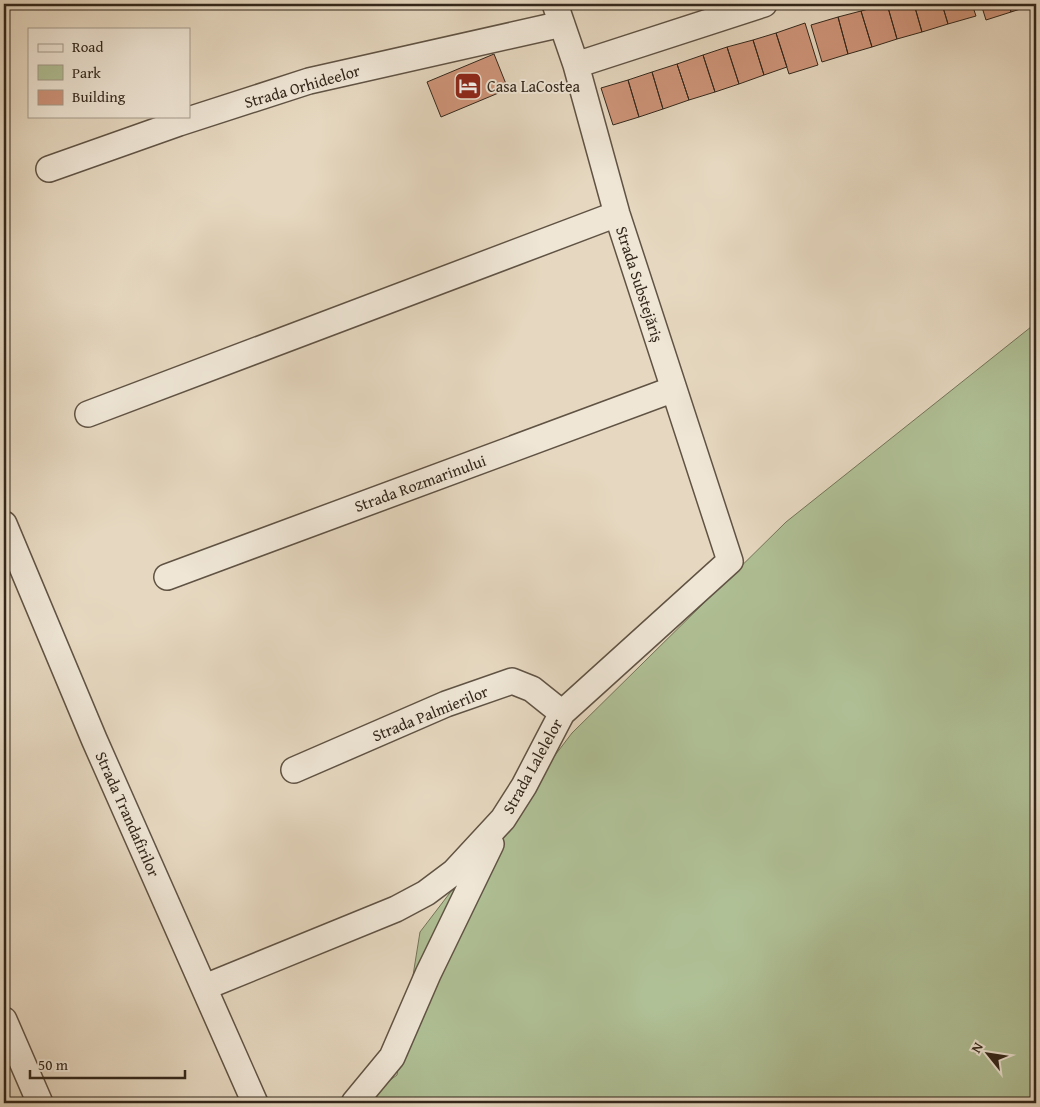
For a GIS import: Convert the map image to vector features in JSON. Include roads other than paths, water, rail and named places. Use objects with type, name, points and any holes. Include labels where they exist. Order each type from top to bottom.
[{"type":"street","points":[[576,65],[764,4]]},
{"type":"street","name":"Strada Substejăriș","points":[[559,14],[576,65],[617,214],[730,561]]},
{"type":"street","name":"Strada Orhideelor","points":[[49,169],[179,123],[309,81],[559,14]]},
{"type":"street","points":[[88,414],[617,214]]},
{"type":"street","name":"Strada Rozmarinului","points":[[167,577],[674,389]]},
{"type":"street","name":"Strada Trandafirilor","points":[[4,524],[94,739],[255,1103]]},
{"type":"street","name":"Strada Lalelelor","points":[[205,987],[396,909],[426,893],[454,872],[503,819],[524,786],[562,713],[730,561]]},
{"type":"street","name":"Strada Palmierilor","points":[[294,770],[446,704],[512,681],[532,689],[562,713]]},
{"type":"street","points":[[354,1103],[392,1057],[428,974],[503,819]]},
{"type":"street","points":[[4,1020],[40,1103]]},
{"type":"place","name":"Casa LaCostea","points":[[468,86]]}]
